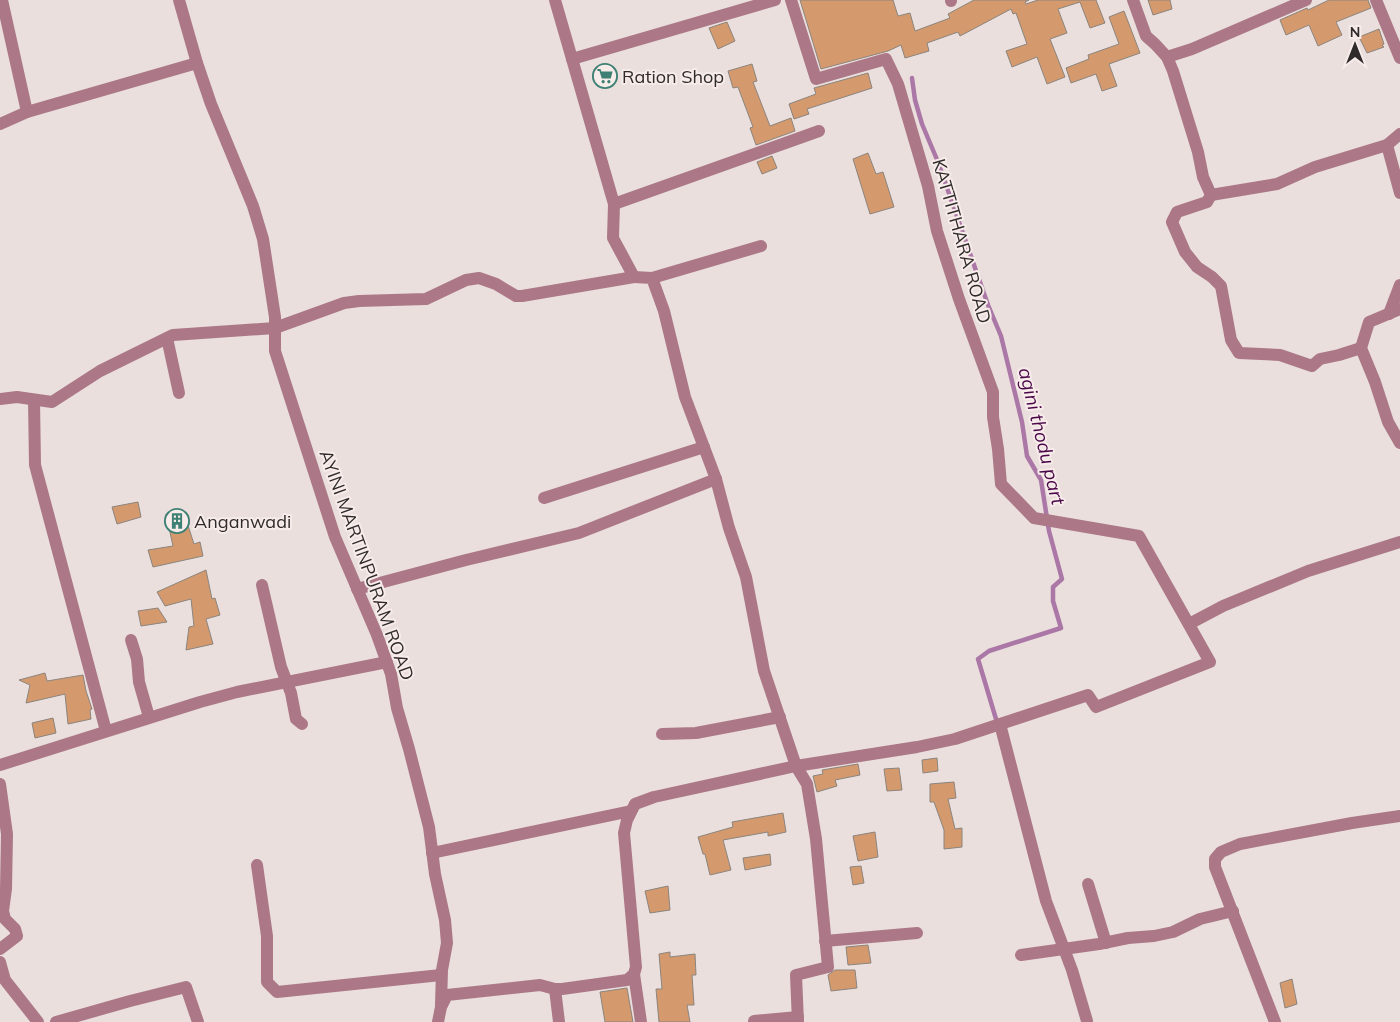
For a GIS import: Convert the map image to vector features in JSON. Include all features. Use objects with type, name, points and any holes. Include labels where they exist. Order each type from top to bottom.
[{"type":"street","points":[[2,0],[28,112]]},
{"type":"street","name":"AYINI MARTINPURAM ROAD","points":[[179,0],[197,63],[223,135],[253,206],[263,239],[275,328],[276,351],[335,537],[391,674],[397,708],[410,749],[429,827],[445,920],[447,943],[438,1022]]},
{"type":"street","points":[[555,0],[614,204],[613,238],[634,277]]},
{"type":"street","points":[[572,59],[775,0]]},
{"type":"street","name":"KATTITHARA ROAD","points":[[791,0],[816,78],[886,59],[898,84],[928,186],[937,231],[959,299],[993,392],[993,417],[1001,484],[1034,518],[1139,536],[1189,624]]},
{"type":"street","points":[[1133,0],[1146,36],[1167,57],[1198,152],[1203,177],[1211,195],[1208,202],[1177,212],[1172,222],[1185,252],[1197,267],[1221,286],[1231,340],[1239,353],[1280,355],[1312,366],[1320,359],[1339,356],[1361,348]]},
{"type":"street","points":[[1167,57],[1192,49],[1306,0]]},
{"type":"street","points":[[1376,0],[1400,58]]},
{"type":"street","points":[[0,124],[28,112],[197,63]]},
{"type":"street","points":[[614,204],[819,131]]},
{"type":"street","points":[[1211,195],[1278,184],[1315,167],[1387,144],[1400,134]]},
{"type":"street","points":[[1387,144],[1400,192]]},
{"type":"street","points":[[0,399],[16,397],[52,402],[100,371],[173,335],[275,328],[359,300],[426,299],[466,280],[479,278],[496,284],[516,296],[522,296],[634,277],[652,278],[762,246]]},
{"type":"street","points":[[652,278],[664,311],[685,397],[716,478],[729,528],[746,577],[764,671],[796,766],[807,784],[816,839],[828,967],[796,975],[798,1019],[754,1021]]},
{"type":"street","points":[[1400,285],[1394,311],[1369,322],[1361,348],[1388,422],[1400,443]]},
{"type":"street","points":[[167,338],[179,393]]},
{"type":"street","points":[[34,400],[35,466],[106,731]]},
{"type":"street","points":[[544,498],[704,447]]},
{"type":"street","points":[[357,589],[579,533],[716,478]]},
{"type":"street","points":[[640,1022],[634,974],[636,967],[624,833],[635,804],[646,799],[796,766],[917,747],[955,739],[1088,695],[1096,707],[1210,662],[1189,624],[1223,606],[1308,571],[1400,542]]},
{"type":"street","points":[[262,586],[268,603],[277,650],[291,693],[296,719],[302,724]]},
{"type":"street","points":[[132,640],[137,659],[139,682],[149,717]]},
{"type":"street","points":[[0,765],[218,697],[386,662]]},
{"type":"street","points":[[662,734],[696,733],[780,717]]},
{"type":"street","points":[[1000,724],[1046,901],[1064,948],[1087,1021]]},
{"type":"street","points":[[0,784],[7,834],[6,889],[3,911],[5,919],[15,929],[17,936],[0,949]]},
{"type":"street","points":[[432,853],[631,811]]},
{"type":"street","points":[[1275,1022],[1216,867],[1216,859],[1221,852],[1240,844],[1400,816]]},
{"type":"street","points":[[257,865],[267,936],[267,982],[277,992],[442,975]]},
{"type":"street","points":[[1088,884],[1106,943]]},
{"type":"street","points":[[1021,955],[1173,932],[1200,919],[1233,912]]},
{"type":"street","points":[[825,941],[917,932]]},
{"type":"street","points":[[0,962],[5,980],[38,1022]]},
{"type":"street","points":[[440,1006],[447,995],[455,993],[540,985],[554,989],[627,980],[634,974]]},
{"type":"street","points":[[56,1022],[186,987],[198,1022]]},
{"type":"street","points":[[554,989],[559,1022]]},
{"type":"building","points":[[800,0],[893,0],[898,16],[910,13],[915,31],[950,18],[948,14],[974,0],[1029,0],[1025,2],[1026,4],[1038,0],[1096,0],[1105,23],[1090,28],[1080,2],[1058,9],[1067,33],[1050,39],[1065,77],[1047,84],[1037,57],[1012,67],[1006,51],[1027,44],[1016,13],[1013,14],[1011,9],[960,36],[958,32],[927,43],[929,51],[905,58],[901,45],[888,51],[821,69]]},
{"type":"building","points":[[1148,0],[1170,0],[1172,9],[1153,15]]},
{"type":"building","points":[[1329,0],[1368,0],[1371,8],[1336,22],[1342,35],[1318,46],[1309,25],[1286,35],[1280,20]]},
{"type":"building","points":[[1124,11],[1140,53],[1109,64],[1117,86],[1102,91],[1096,74],[1071,83],[1066,68],[1089,59],[1088,55],[1119,44],[1109,17]]},
{"type":"building","points":[[727,22],[735,41],[718,49],[709,28]]},
{"type":"building","points":[[1379,29],[1384,47],[1367,53],[1359,37]]},
{"type":"building","points":[[752,64],[757,81],[753,82],[770,126],[791,118],[795,131],[756,145],[750,128],[753,127],[738,87],[733,88],[728,71]]},
{"type":"building","points":[[868,73],[872,88],[807,109],[809,114],[794,119],[789,104],[816,94],[814,88]]},
{"type":"building","points":[[868,153],[876,174],[883,172],[894,207],[870,214],[853,159]]},
{"type":"building","points":[[772,156],[777,168],[762,174],[757,162]]},
{"type":"building","points":[[138,502],[141,517],[117,524],[112,507]]},
{"type":"building","points":[[183,510],[194,544],[200,542],[203,556],[153,567],[148,550],[173,546],[166,514]]},
{"type":"building","points":[[206,570],[212,599],[215,598],[220,615],[206,619],[213,644],[186,650],[189,627],[194,626],[191,599],[165,606],[157,592]]},
{"type":"building","points":[[158,608],[167,622],[141,626],[138,611]]},
{"type":"building","points":[[45,673],[47,681],[83,675],[92,709],[90,710],[91,719],[68,724],[65,694],[26,703],[30,685],[19,680]]},
{"type":"building","points":[[53,718],[56,733],[35,738],[32,723]]},
{"type":"building","points":[[937,758],[938,771],[923,773],[922,760]]},
{"type":"building","points":[[858,764],[860,775],[835,780],[837,786],[817,792],[813,776],[823,774],[822,770]]},
{"type":"building","points":[[899,768],[902,790],[887,791],[884,769]]},
{"type":"building","points":[[954,782],[956,798],[948,799],[955,829],[962,828],[962,847],[944,849],[944,830],[934,802],[930,802],[930,784]]},
{"type":"building","points":[[783,813],[786,832],[768,836],[768,832],[723,840],[731,870],[710,875],[705,854],[703,854],[698,837],[733,827],[732,822]]},
{"type":"building","points":[[875,832],[878,857],[858,861],[853,836]]},
{"type":"building","points":[[770,854],[771,865],[745,870],[743,858]]},
{"type":"building","points":[[861,866],[864,883],[853,885],[850,867]]},
{"type":"building","points":[[668,886],[670,910],[650,913],[645,891]]},
{"type":"building","points":[[868,945],[871,963],[848,965],[846,947]]},
{"type":"building","points":[[670,952],[670,957],[695,954],[696,975],[692,975],[694,1005],[687,1005],[690,1022],[659,1022],[656,989],[662,989],[659,954]]},
{"type":"building","points":[[835,970],[855,970],[857,988],[831,991],[828,975]]},
{"type":"building","points":[[1292,979],[1297,1004],[1285,1008],[1280,983]]},
{"type":"building","points":[[627,988],[633,1022],[605,1022],[600,992]]},
{"type":"waterway","name":"agini thodu part","points":[[912,78],[915,100],[922,124],[938,162],[988,305],[1001,336],[1022,422],[1027,456],[1041,480],[1049,531],[1062,579],[1053,587],[1053,601],[1061,628],[989,651],[978,659],[996,719]]},
{"type":"place","name":"Ration Shop","points":[[605,76]]},
{"type":"place","name":"Anganwadi","points":[[177,521]]}]
